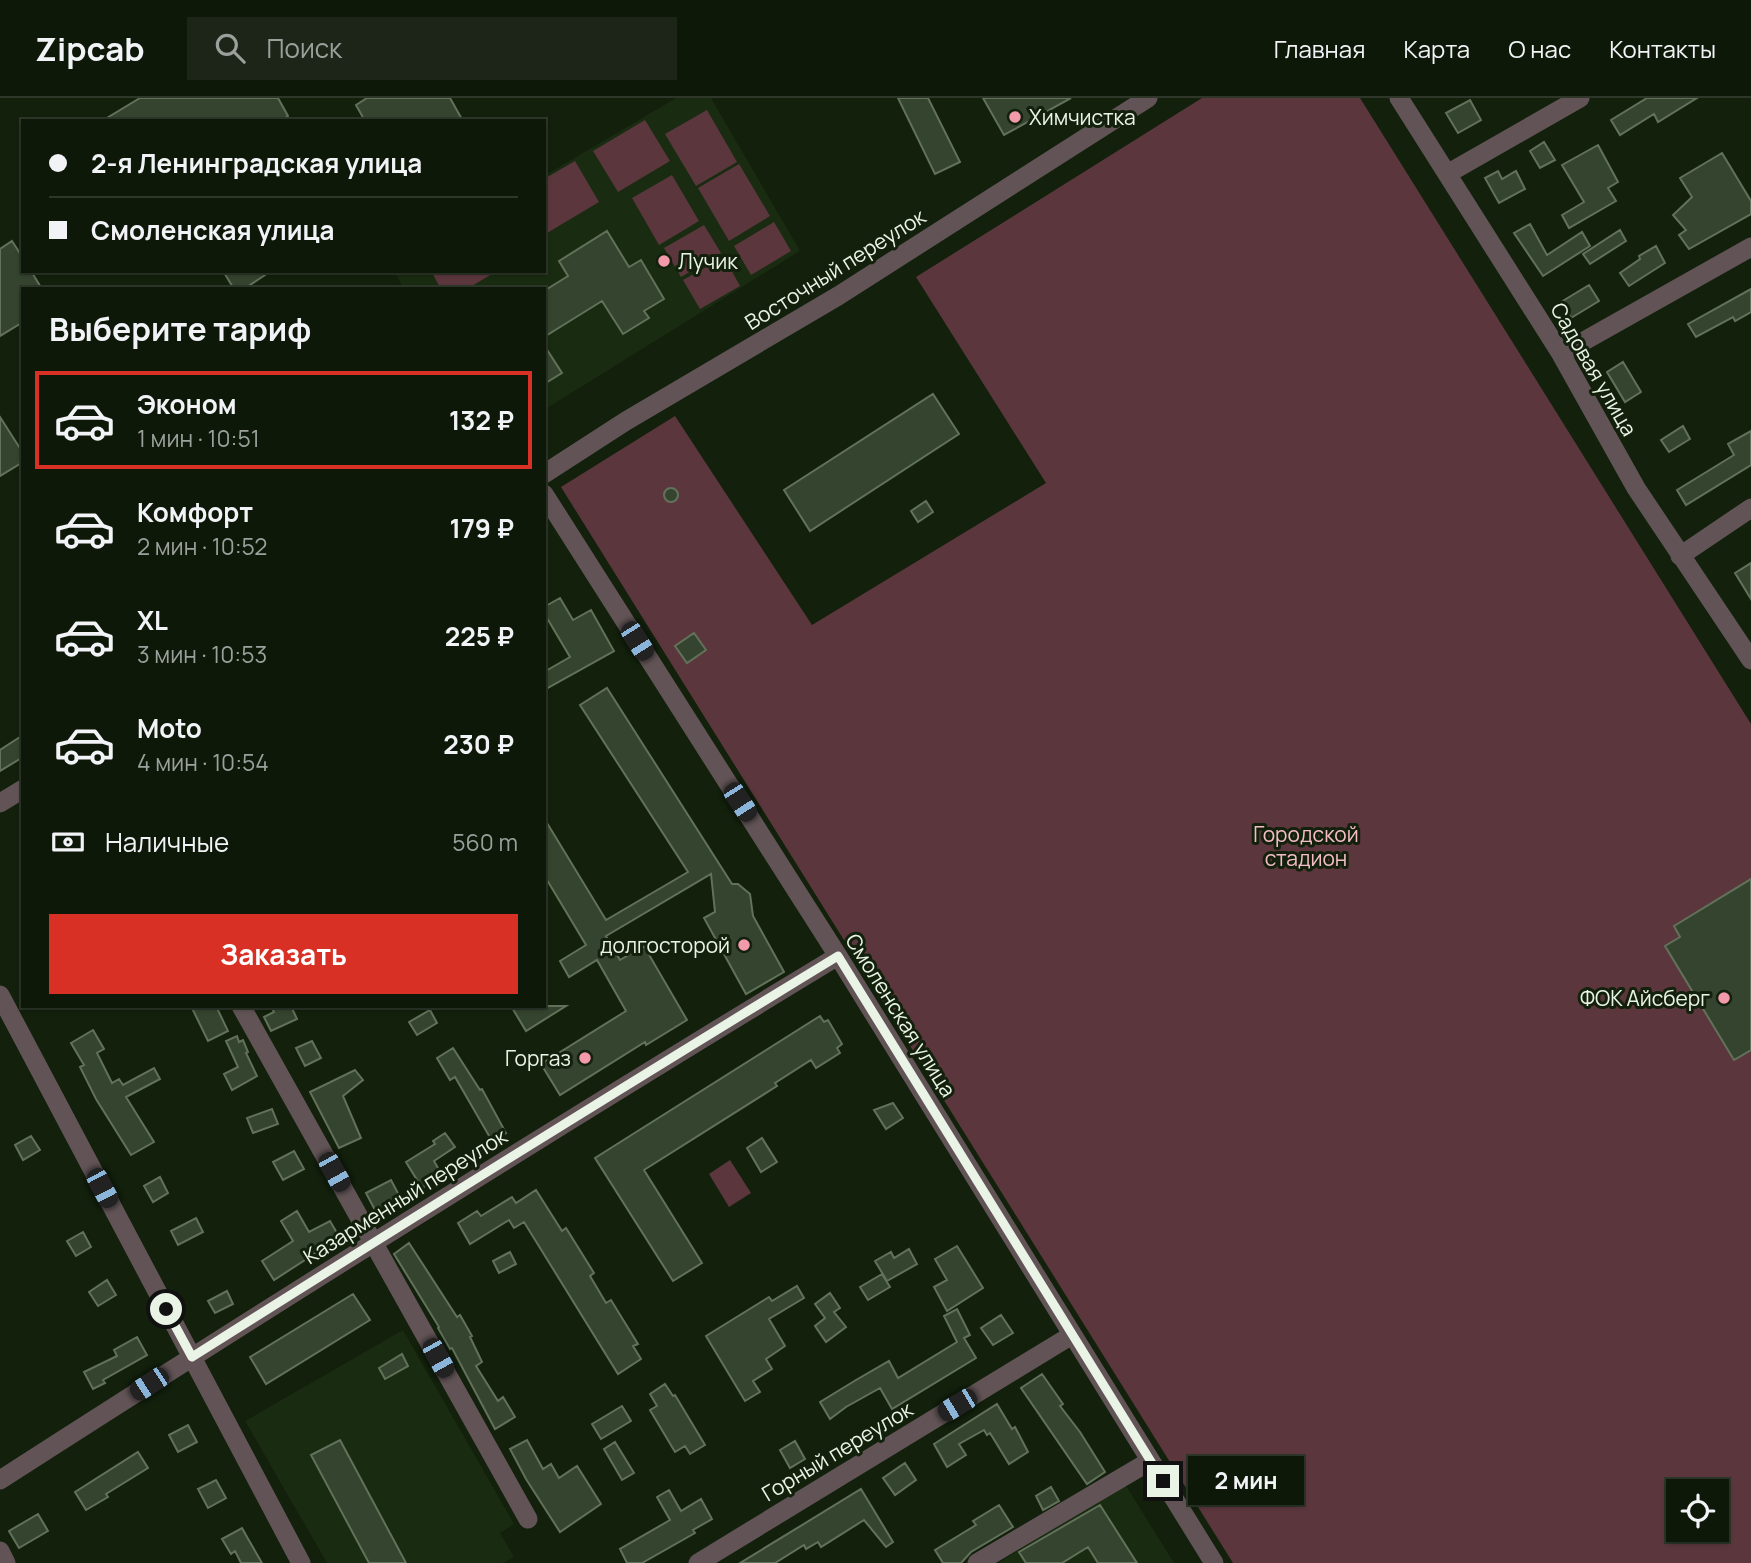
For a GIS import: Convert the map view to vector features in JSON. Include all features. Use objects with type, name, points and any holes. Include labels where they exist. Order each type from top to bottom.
[{"type":"street","name":"Восточный переулок","points":[[546,473],[626,421],[838,296],[1148,98]]},
{"type":"street","name":"Садовая улица","points":[[1399,98],[1561,354],[1636,488],[1751,660]]},
{"type":"street","points":[[1447,174],[1580,98]]},
{"type":"street","points":[[1561,354],[1751,247]]},
{"type":"street","name":"Смоленская улица","points":[[546,497],[838,956],[1214,1563]]},
{"type":"street","points":[[1680,556],[1751,508]]},
{"type":"street","points":[[0,803],[21,790]]},
{"type":"street","name":"Казарменный переулок","points":[[0,1480],[551,1131],[838,956]]},
{"type":"street","points":[[0,995],[301,1563]]},
{"type":"street","points":[[242,1008],[528,1519]]},
{"type":"street","name":"Горный переулок","points":[[698,1563],[1072,1335]]},
{"type":"street","points":[[977,1563],[1150,1461]]},
{"type":"street","points":[[0,1551],[6,1563]]},
{"type":"shaded area","name":"Лучик","points":[[676,98],[711,98],[800,251],[546,409],[546,287],[403,287],[395,273],[546,273],[546,175]]},
{"type":"shaded area","points":[[403,1330],[514,1524],[500,1533],[514,1557],[503,1563],[327,1563],[245,1421]]},
{"type":"shaded area","points":[[1125,1484],[1174,1563],[998,1563]]},
{"type":"green space","name":"Городской стадион","points":[[1202,98],[1360,98],[1751,724],[1751,1563],[1233,1563],[561,487],[675,416],[812,625],[1046,483],[916,277]]},
{"type":"green space","points":[[707,110],[737,162],[696,186],[665,134]]},
{"type":"green space","points":[[645,120],[670,161],[618,192],[593,151]]},
{"type":"green space","points":[[575,161],[599,202],[547,233],[546,178]]},
{"type":"green space","points":[[739,164],[770,216],[729,241],[698,188]]},
{"type":"green space","points":[[672,175],[699,221],[659,245],[632,198]]},
{"type":"green space","points":[[774,222],[791,251],[751,275],[734,246]]},
{"type":"green space","points":[[704,225],[721,253],[681,277],[664,248]]},
{"type":"green space","points":[[724,257],[740,286],[700,309],[683,280]]},
{"type":"green space","points":[[432,273],[494,273],[470,287],[440,287]]},
{"type":"green space","points":[[730,1160],[751,1193],[729,1207],[709,1174]]},
{"type":"building","points":[[140,98],[278,98],[288,116],[283,119],[105,119]]},
{"type":"building","points":[[367,98],[450,98],[462,119],[364,119],[356,105]]},
{"type":"building","points":[[898,98],[928,98],[960,162],[935,174]]},
{"type":"building","name":"Химчистка","points":[[983,98],[1071,98],[1004,135]]},
{"type":"building","points":[[1647,98],[1697,98],[1658,122],[1654,114],[1620,135],[1611,120]]},
{"type":"building","points":[[1470,100],[1481,120],[1458,133],[1446,113]]},
{"type":"building","points":[[1544,142],[1555,160],[1540,168],[1530,151]]},
{"type":"building","points":[[1598,145],[1618,182],[1608,188],[1616,201],[1569,228],[1562,215],[1584,202],[1562,165]]},
{"type":"building","points":[[1722,153],[1751,201],[1751,214],[1689,249],[1679,235],[1686,230],[1673,215],[1692,197],[1680,178]]},
{"type":"building","points":[[1498,171],[1502,179],[1516,171],[1525,189],[1499,203],[1485,178]]},
{"type":"building","points":[[1530,224],[1547,255],[1582,232],[1590,246],[1543,276],[1514,233]]},
{"type":"building","points":[[1620,230],[1626,241],[1590,264],[1583,254]]},
{"type":"building","points":[[607,231],[629,267],[641,260],[664,299],[644,311],[649,318],[623,334],[602,301],[546,336],[546,290],[568,276],[559,261]]},
{"type":"building","points":[[12,241],[21,255],[21,273],[32,273],[41,287],[21,287],[21,323],[0,336],[0,249]]},
{"type":"building","points":[[1656,246],[1665,263],[1629,286],[1620,273],[1640,259],[1639,256]]},
{"type":"building","points":[[224,273],[268,273],[247,287],[233,287]]},
{"type":"building","points":[[1589,285],[1599,301],[1571,318],[1561,302]]},
{"type":"building","points":[[1751,289],[1751,312],[1735,321],[1733,317],[1696,337],[1688,324]]},
{"type":"building","points":[[546,348],[562,373],[546,383]]},
{"type":"building","points":[[1623,362],[1641,392],[1625,402],[1607,372]]},
{"type":"building","points":[[933,394],[959,434],[810,531],[784,490]]},
{"type":"building","points":[[0,417],[21,450],[21,463],[0,476]]},
{"type":"building","points":[[1683,426],[1690,439],[1669,452],[1661,440]]},
{"type":"building","points":[[1751,431],[1751,465],[1686,505],[1677,490],[1734,455],[1728,444]]},
{"type":"building","points":[[668,488],[674,488],[678,495],[674,502],[668,502],[664,498],[664,492]]},
{"type":"building","points":[[926,501],[933,512],[918,522],[911,511]]},
{"type":"building","points":[[1751,563],[1751,599],[1735,573]]},
{"type":"building","points":[[560,598],[573,620],[591,610],[614,651],[546,689],[546,671],[570,657],[546,616],[546,606]]},
{"type":"building","points":[[694,633],[706,650],[687,663],[675,646]]},
{"type":"building","points":[[607,688],[732,884],[738,884],[750,894],[753,916],[784,972],[746,994],[704,918],[715,912],[711,874],[606,936],[620,960],[644,946],[687,1020],[646,1045],[645,1042],[560,1095],[541,1064],[626,1011],[597,960],[569,977],[560,961],[586,945],[546,878],[546,821],[606,920],[688,872],[580,705]]},
{"type":"building","points":[[21,736],[21,758],[0,771],[0,750]]},
{"type":"building","name":"ФОК Айсберг","points":[[1751,879],[1751,1050],[1734,1060],[1665,946],[1680,937],[1674,926]]},
{"type":"building","points":[[566,1006],[526,1031],[512,1008]]},
{"type":"building","points":[[192,1008],[217,1008],[228,1031],[208,1041]]},
{"type":"building","points":[[272,1008],[292,1008],[297,1019],[271,1031],[264,1017],[274,1012]]},
{"type":"building","points":[[430,1010],[437,1023],[417,1035],[409,1022]]},
{"type":"building","points":[[820,1016],[824,1022],[828,1020],[842,1044],[837,1048],[840,1053],[816,1068],[811,1060],[775,1083],[777,1086],[644,1170],[702,1263],[673,1281],[595,1158]]},
{"type":"building","points":[[93,1030],[104,1049],[97,1053],[112,1083],[119,1079],[123,1085],[154,1068],[160,1079],[126,1097],[154,1142],[131,1155],[96,1099],[80,1067],[84,1065],[71,1043]]},
{"type":"building","points":[[237,1036],[239,1042],[243,1040],[257,1076],[232,1090],[224,1074],[238,1067],[226,1041]]},
{"type":"building","points":[[312,1041],[321,1058],[305,1066],[296,1048]]},
{"type":"building","points":[[453,1048],[480,1090],[482,1089],[506,1133],[492,1141],[455,1077],[450,1080],[437,1058]]},
{"type":"building","points":[[355,1070],[363,1080],[343,1096],[361,1138],[339,1148],[310,1092]]},
{"type":"building","points":[[893,1103],[903,1118],[886,1129],[874,1110]]},
{"type":"building","points":[[272,1109],[278,1124],[253,1133],[247,1118]]},
{"type":"building","points":[[445,1133],[455,1147],[434,1161],[442,1175],[422,1188],[406,1162],[435,1144],[433,1141]]},
{"type":"building","points":[[31,1136],[40,1150],[23,1160],[15,1145]]},
{"type":"building","points":[[762,1138],[777,1162],[761,1172],[747,1148]]},
{"type":"building","points":[[294,1151],[304,1169],[283,1180],[273,1162]]},
{"type":"building","points":[[160,1177],[168,1193],[153,1202],[144,1186]]},
{"type":"building","points":[[391,1180],[402,1201],[377,1214],[366,1193]]},
{"type":"building","points":[[536,1190],[562,1231],[566,1228],[594,1273],[590,1276],[606,1303],[611,1300],[638,1344],[633,1346],[641,1359],[618,1374],[524,1222],[514,1228],[509,1220],[470,1244],[458,1223],[477,1211],[481,1216],[512,1197],[516,1203]]},
{"type":"building","points":[[297,1211],[309,1232],[330,1221],[340,1238],[315,1251],[316,1253],[274,1280],[262,1261],[293,1241],[281,1221]]},
{"type":"building","points":[[196,1218],[203,1232],[178,1245],[171,1231]]},
{"type":"building","points":[[83,1232],[91,1247],[76,1256],[67,1241]]},
{"type":"building","points":[[409,1243],[472,1336],[470,1337],[482,1362],[476,1366],[498,1401],[503,1397],[515,1417],[495,1429],[452,1348],[450,1349],[394,1254]]},
{"type":"building","points":[[957,1246],[983,1288],[947,1311],[934,1287],[947,1280],[935,1259]]},
{"type":"building","points":[[909,1249],[917,1264],[887,1281],[875,1261],[891,1252],[894,1258]]},
{"type":"building","points":[[510,1252],[516,1264],[499,1273],[493,1261]]},
{"type":"building","points":[[882,1274],[890,1287],[868,1300],[860,1287]]},
{"type":"building","points":[[107,1280],[116,1295],[98,1306],[89,1292]]},
{"type":"building","points":[[797,1286],[804,1298],[769,1319],[785,1346],[766,1359],[772,1369],[753,1381],[760,1392],[745,1401],[706,1336],[769,1297],[772,1301]]},
{"type":"building","points":[[227,1291],[233,1304],[215,1313],[208,1301]]},
{"type":"building","points":[[830,1293],[840,1308],[834,1312],[846,1327],[826,1342],[815,1326],[825,1318],[815,1304]]},
{"type":"building","points":[[353,1294],[370,1320],[266,1384],[250,1357]]},
{"type":"building","points":[[957,1309],[970,1335],[964,1338],[976,1358],[892,1409],[880,1388],[830,1419],[820,1402],[856,1380],[889,1361],[898,1378],[957,1342],[944,1316]]},
{"type":"building","points":[[1001,1315],[1013,1333],[993,1345],[981,1328]]},
{"type":"building","points":[[137,1337],[147,1355],[103,1380],[105,1383],[93,1389],[84,1372],[117,1356],[114,1350]]},
{"type":"building","points":[[402,1354],[408,1366],[385,1379],[379,1368]]},
{"type":"building","points":[[1042,1374],[1063,1404],[1060,1406],[1105,1472],[1087,1484],[1021,1388]]},
{"type":"building","points":[[665,1384],[673,1396],[675,1395],[705,1445],[690,1454],[685,1446],[675,1452],[650,1410],[657,1406],[650,1394]]},
{"type":"building","points":[[997,1404],[1012,1429],[1015,1427],[1028,1452],[1009,1464],[990,1433],[987,1435],[984,1430],[959,1444],[966,1455],[947,1467],[934,1444]]},
{"type":"building","points":[[622,1406],[631,1421],[601,1439],[592,1424]]},
{"type":"building","points":[[188,1425],[197,1442],[178,1452],[169,1435]]},
{"type":"building","points":[[340,1440],[406,1563],[369,1563],[311,1455]]},
{"type":"building","points":[[527,1440],[543,1469],[551,1464],[559,1478],[577,1466],[601,1504],[560,1532],[510,1449]]},
{"type":"building","points":[[795,1441],[805,1459],[790,1468],[780,1450]]},
{"type":"building","points":[[615,1442],[634,1473],[622,1480],[604,1449]]},
{"type":"building","points":[[138,1452],[148,1468],[86,1510],[75,1492]]},
{"type":"building","points":[[905,1463],[916,1480],[895,1495],[883,1478]]},
{"type":"building","points":[[216,1480],[226,1498],[208,1508],[198,1489]]},
{"type":"building","points":[[1051,1487],[1059,1501],[1043,1510],[1036,1496]]},
{"type":"building","points":[[861,1489],[893,1542],[886,1547],[864,1520],[821,1547],[818,1542],[806,1549],[804,1545],[775,1563],[740,1563]]},
{"type":"building","points":[[669,1490],[681,1511],[701,1499],[712,1519],[693,1530],[695,1533],[642,1563],[627,1563],[620,1549],[670,1520],[657,1497]]},
{"type":"building","points":[[999,1505],[1013,1527],[971,1552],[961,1563],[943,1563],[935,1550],[976,1525],[973,1521]]},
{"type":"building","points":[[1100,1505],[1137,1563],[1098,1563],[1088,1547],[1062,1563],[1026,1563],[1019,1552]]},
{"type":"building","points":[[38,1514],[48,1531],[19,1548],[9,1531]]},
{"type":"building","points":[[242,1528],[262,1563],[241,1563],[235,1551],[231,1554],[222,1539]]},
{"type":"place","name":"Химчистка","points":[[1015,117]]},
{"type":"place","name":"Лучик","points":[[664,261]]},
{"type":"place","name":"долгосторой","points":[[744,945]]},
{"type":"place","name":"ФОК Айсберг","points":[[1724,998]]},
{"type":"place","name":"Горгаз","points":[[585,1058]]},
{"type":"route","points":[[166,1309],[192,1357],[551,1131],[838,956],[1163,1481]]}]
